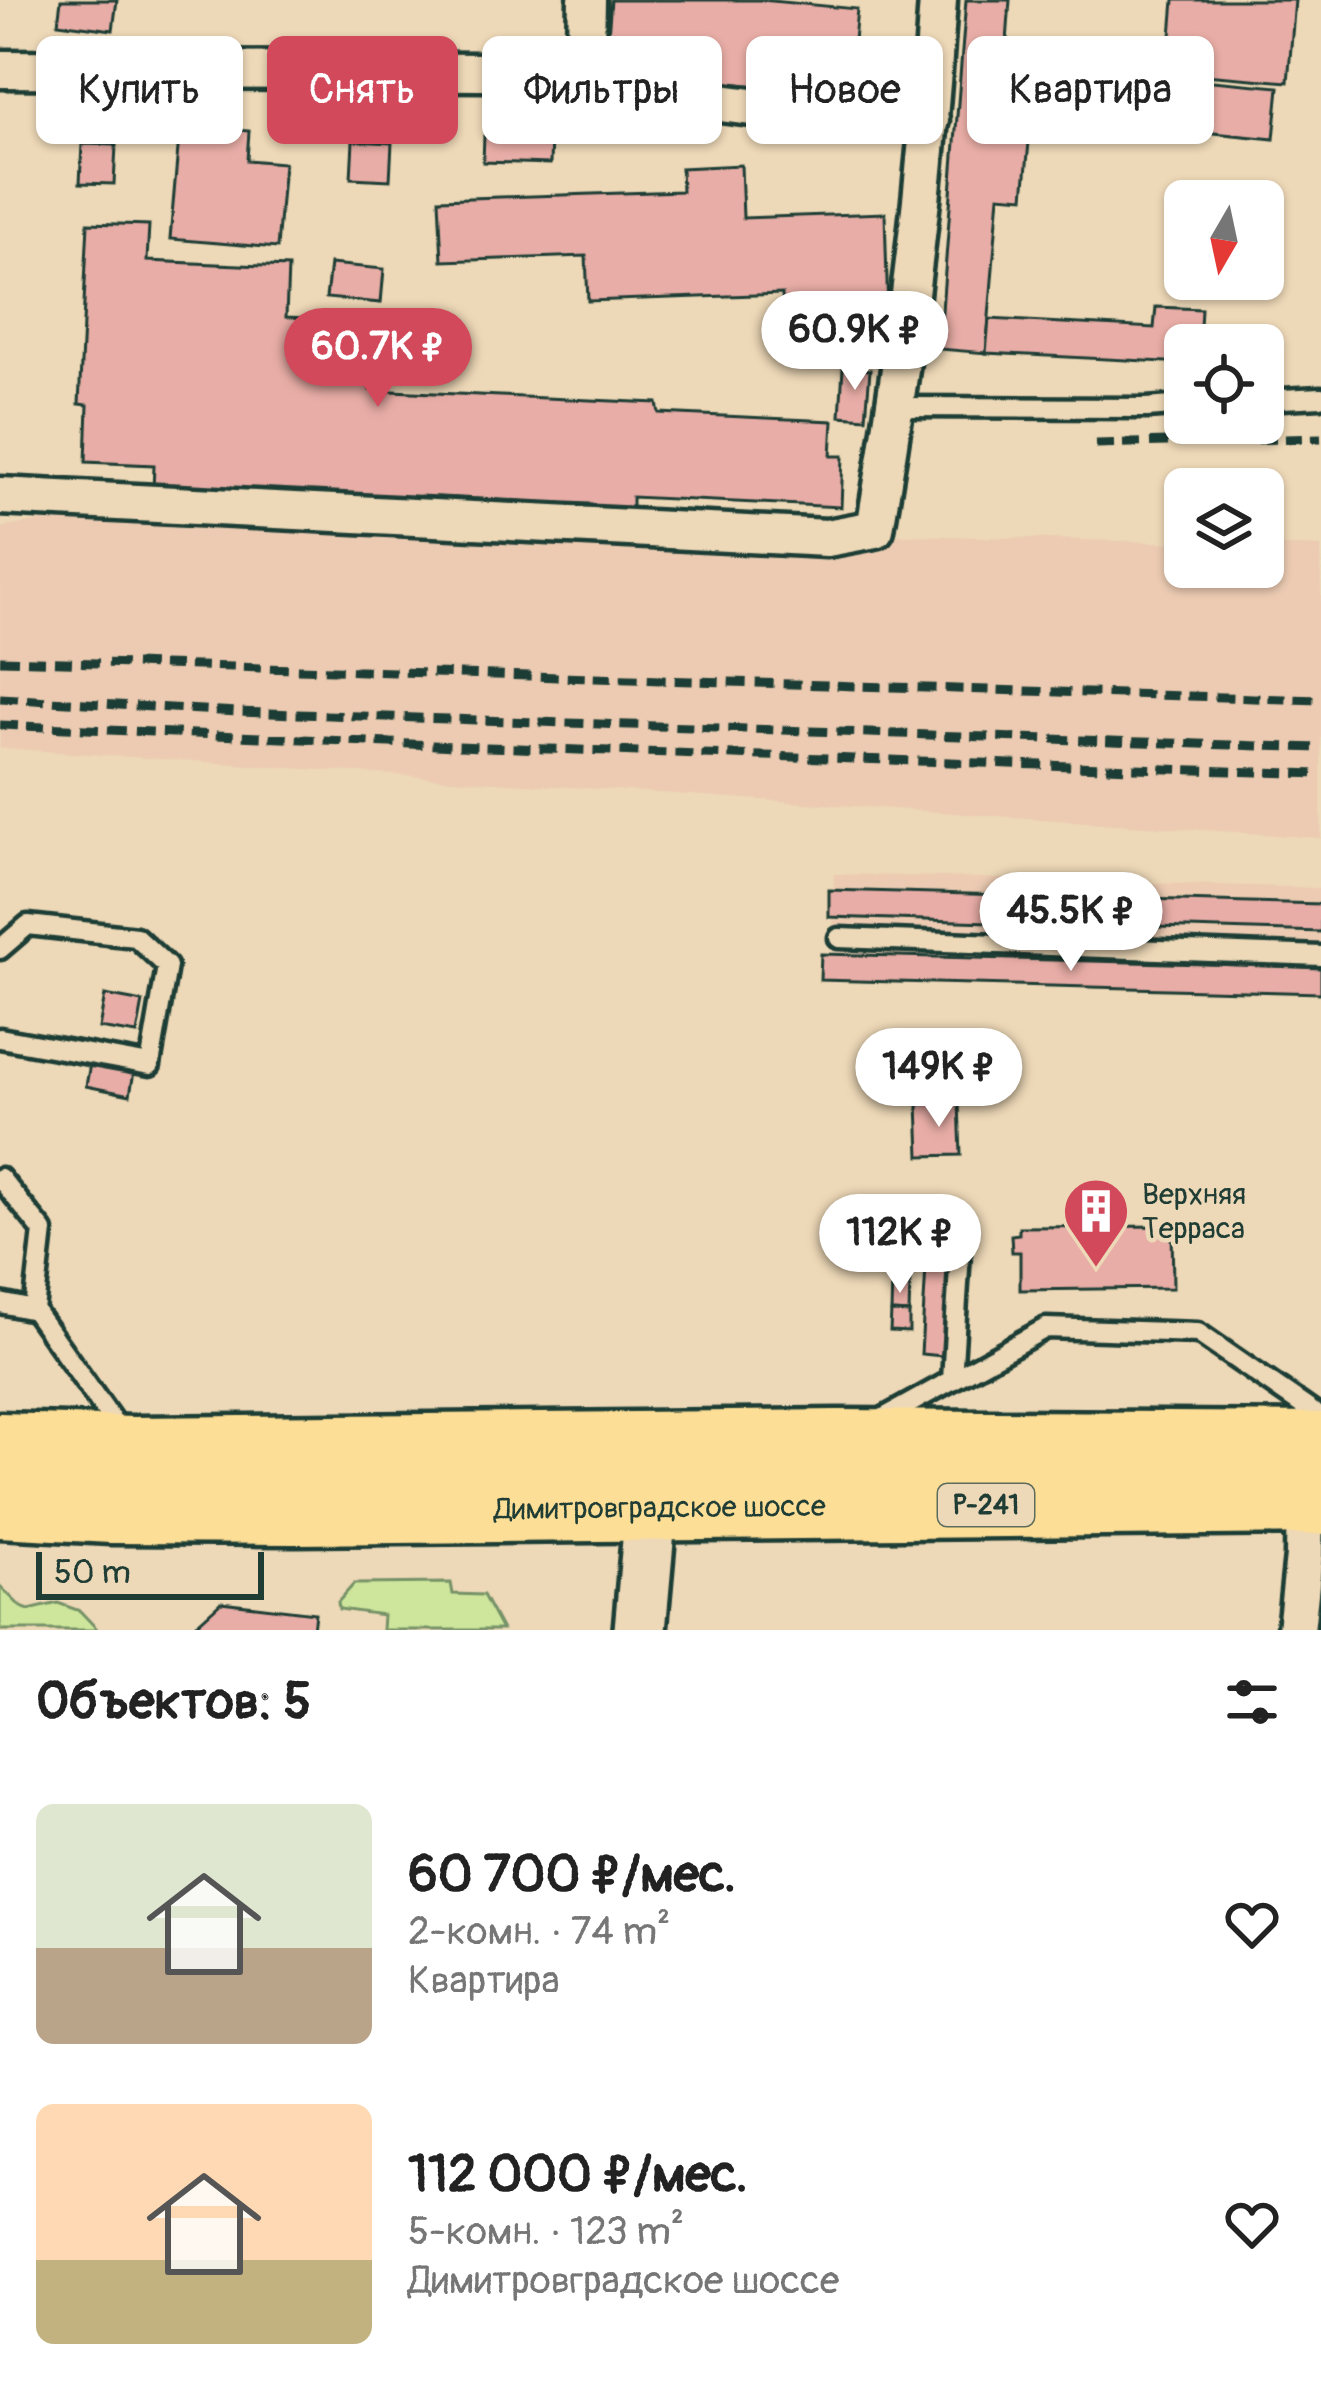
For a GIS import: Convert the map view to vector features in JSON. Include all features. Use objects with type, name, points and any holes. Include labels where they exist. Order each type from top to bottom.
[{"type":"highway","name":"Димитровградское шоссе","points":[[0,1504],[273,1511],[653,1477],[838,1443],[1316,1483]]},
{"type":"highway","name":"Димитровградское шоссе","points":[[0,1446],[653,1477],[1316,1483]]},
{"type":"street","points":[[586,36],[587,0]]},
{"type":"street","points":[[936,36],[938,0]]},
{"type":"street","points":[[0,69],[482,72]]},
{"type":"street","points":[[0,496],[827,538],[875,530],[896,406],[928,144]]},
{"type":"street","points":[[640,1630],[653,1477]]},
{"type":"street","points":[[1296,1630],[1316,1483]]},
{"type":"lane","points":[[1284,399],[1321,397]]},
{"type":"lane","points":[[896,406],[1164,407]]},
{"type":"lane","points":[[0,949],[28,925],[136,937],[167,966],[150,1065],[0,1038]]},
{"type":"lane","points":[[839,938],[1321,956]]},
{"type":"lane","points":[[0,1178],[43,1231],[34,1310],[132,1450]]},
{"type":"lane","points":[[952,1380],[960,1252]]},
{"type":"lane","points":[[0,1303],[34,1310]]},
{"type":"lane","points":[[838,1443],[1046,1328],[1198,1333],[1321,1418]]},
{"type":"shaded area","points":[[96,512],[1164,542],[1164,588],[1284,588],[1284,546],[1321,547],[1321,838],[0,748],[0,528]]},
{"type":"shaded area","points":[[834,874],[1321,888],[1321,991],[832,977]]},
{"type":"green space","points":[[451,1583],[453,1594],[483,1595],[502,1630],[382,1630],[383,1615],[339,1609],[338,1602],[354,1584]]},
{"type":"green space","points":[[0,1586],[21,1607],[29,1610],[58,1603],[80,1611],[98,1630],[0,1630]]},
{"type":"building","points":[[61,0],[117,0],[113,30],[58,23]]},
{"type":"building","points":[[611,0],[761,0],[857,9],[854,36],[746,36],[746,85],[722,83],[722,36],[608,36]]},
{"type":"building","points":[[966,0],[1010,0],[1007,36],[967,36],[967,144],[1029,144],[1024,197],[999,195],[986,353],[939,349]]},
{"type":"building","points":[[1174,0],[1295,0],[1288,82],[1214,76],[1214,36],[1171,36]]},
{"type":"building","points":[[1214,81],[1279,87],[1274,139],[1214,133]]},
{"type":"building","points":[[243,130],[249,131],[247,160],[284,163],[277,248],[170,239],[178,144],[243,144]]},
{"type":"building","points":[[82,144],[116,145],[114,184],[80,183]]},
{"type":"building","points":[[353,144],[392,144],[390,180],[351,178]]},
{"type":"building","points":[[484,144],[551,144],[550,164],[483,162]]},
{"type":"building","points":[[741,165],[743,218],[885,213],[888,315],[832,317],[833,337],[784,339],[782,294],[588,301],[586,256],[442,261],[439,199],[682,191],[681,168]]},
{"type":"building","points":[[88,223],[149,225],[147,261],[288,267],[286,317],[373,321],[370,390],[657,403],[659,413],[833,421],[831,456],[843,456],[841,507],[632,497],[632,515],[588,512],[588,504],[421,496],[420,504],[153,491],[154,465],[86,462],[88,405],[79,404]]},
{"type":"building","points":[[330,264],[384,269],[381,303],[326,298]]},
{"type":"building","points":[[1156,307],[1201,309],[1200,324],[1164,324],[1164,362],[986,353],[989,319],[1154,328]]},
{"type":"building","points":[[843,368],[870,370],[866,418],[840,416]]},
{"type":"building","points":[[829,890],[1321,904],[1321,932],[829,917]]},
{"type":"building","points":[[821,954],[1321,967],[1321,993],[820,980]]},
{"type":"building","points":[[105,995],[143,1002],[137,1034],[99,1028]]},
{"type":"building","points":[[91,1058],[135,1066],[130,1095],[86,1086]]},
{"type":"building","points":[[959,1103],[961,1155],[920,1156],[918,1104]]},
{"type":"building","name":"Верхняя Терраса","points":[[1172,1226],[1173,1288],[1020,1290],[1020,1252],[1012,1252],[1011,1235],[1019,1234],[1019,1227]]},
{"type":"building","points":[[927,1249],[949,1250],[943,1356],[921,1354]]},
{"type":"building","points":[[892,1280],[910,1281],[909,1313],[891,1312]]},
{"type":"building","points":[[891,1312],[909,1313],[909,1332],[890,1331]]},
{"type":"building","points":[[221,1602],[315,1613],[313,1630],[190,1630]]},
{"type":"railway","points":[[1096,444],[1321,438]]},
{"type":"railway","points":[[0,660],[1321,700]]},
{"type":"railway","points":[[0,698],[237,712],[1321,748]]},
{"type":"railway","points":[[0,725],[456,746],[1321,774]]},
{"type":"place","name":"Верхняя Терраса","points":[[1096,1270]]}]
